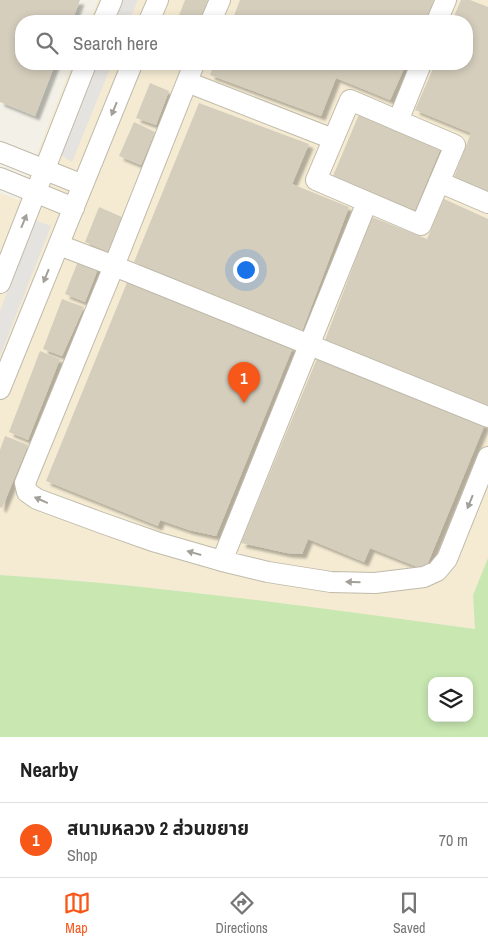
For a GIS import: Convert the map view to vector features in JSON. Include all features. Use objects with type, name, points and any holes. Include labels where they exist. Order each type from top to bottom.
[{"type":"street","points":[[106,15],[112,0]]},
{"type":"street","points":[[152,15],[158,0]]},
{"type":"street","points":[[214,15],[220,0]]},
{"type":"street","points":[[440,15],[446,0]]},
{"type":"street","points":[[0,283],[84,70]]},
{"type":"street","points":[[0,390],[130,70]]},
{"type":"street","points":[[398,121],[419,70]]},
{"type":"street","points":[[333,139],[191,73],[25,483],[27,492],[37,499],[102,524],[222,561],[268,572],[331,582],[375,583],[424,577],[437,571],[447,559],[488,457]]},
{"type":"street","points":[[350,100],[455,145],[421,225],[316,180],[333,139],[350,100]]},
{"type":"street","points":[[0,152],[83,186]]},
{"type":"street","points":[[0,178],[74,208]]},
{"type":"street","points":[[439,182],[488,203]]},
{"type":"street","points":[[222,561],[367,202]]},
{"type":"street","points":[[59,245],[488,417]]},
{"type":"shaded area","points":[[98,0],[488,0],[488,558],[473,595],[476,629],[189,592],[0,575],[0,193],[19,200],[70,70],[473,70],[473,15],[92,15]]},
{"type":"shaded area","points":[[123,0],[138,0],[132,15],[117,15]]},
{"type":"shaded area","points":[[95,70],[110,70],[72,162],[61,155]]},
{"type":"shaded area","points":[[35,220],[51,226],[0,356],[0,311]]},
{"type":"green space","points":[[488,558],[488,737],[0,737],[0,575],[179,591],[475,629],[473,595]]},
{"type":"building","points":[[0,0],[80,0],[74,15],[15,15],[15,70],[53,70],[35,116],[0,102]]},
{"type":"building","points":[[185,0],[208,0],[202,15],[179,15]]},
{"type":"building","points":[[240,0],[434,0],[428,15],[234,15]]},
{"type":"building","points":[[461,0],[470,0],[488,7],[488,192],[454,177],[471,133],[415,110],[432,70],[473,70],[473,15],[455,15]]},
{"type":"building","points":[[212,70],[403,70],[390,100],[336,78],[321,116],[210,75]]},
{"type":"building","points":[[150,83],[169,91],[156,125],[136,118]]},
{"type":"building","points":[[199,103],[309,144],[292,184],[349,207],[302,331],[134,262]]},
{"type":"building","points":[[360,112],[442,145],[415,210],[333,176]]},
{"type":"building","points":[[134,122],[155,132],[141,165],[119,156]]},
{"type":"building","points":[[444,199],[488,219],[488,407],[325,340],[372,217],[427,239]]},
{"type":"building","points":[[99,207],[122,217],[108,252],[85,242]]},
{"type":"building","points":[[79,259],[99,266],[85,302],[65,294]]},
{"type":"building","points":[[128,280],[293,347],[216,536],[189,530],[160,520],[158,526],[46,481]]},
{"type":"building","points":[[62,299],[84,307],[62,356],[43,349]]},
{"type":"building","points":[[40,351],[60,359],[28,440],[9,432]]},
{"type":"building","points":[[318,356],[485,424],[425,570],[370,548],[364,562],[308,539],[302,554],[287,553],[241,543]]},
{"type":"building","points":[[5,436],[28,445],[2,508],[0,507],[0,450]]},
{"type":"place","name":"สนามหลวง 2 ส่วนขยาย","points":[[244,403]]}]
